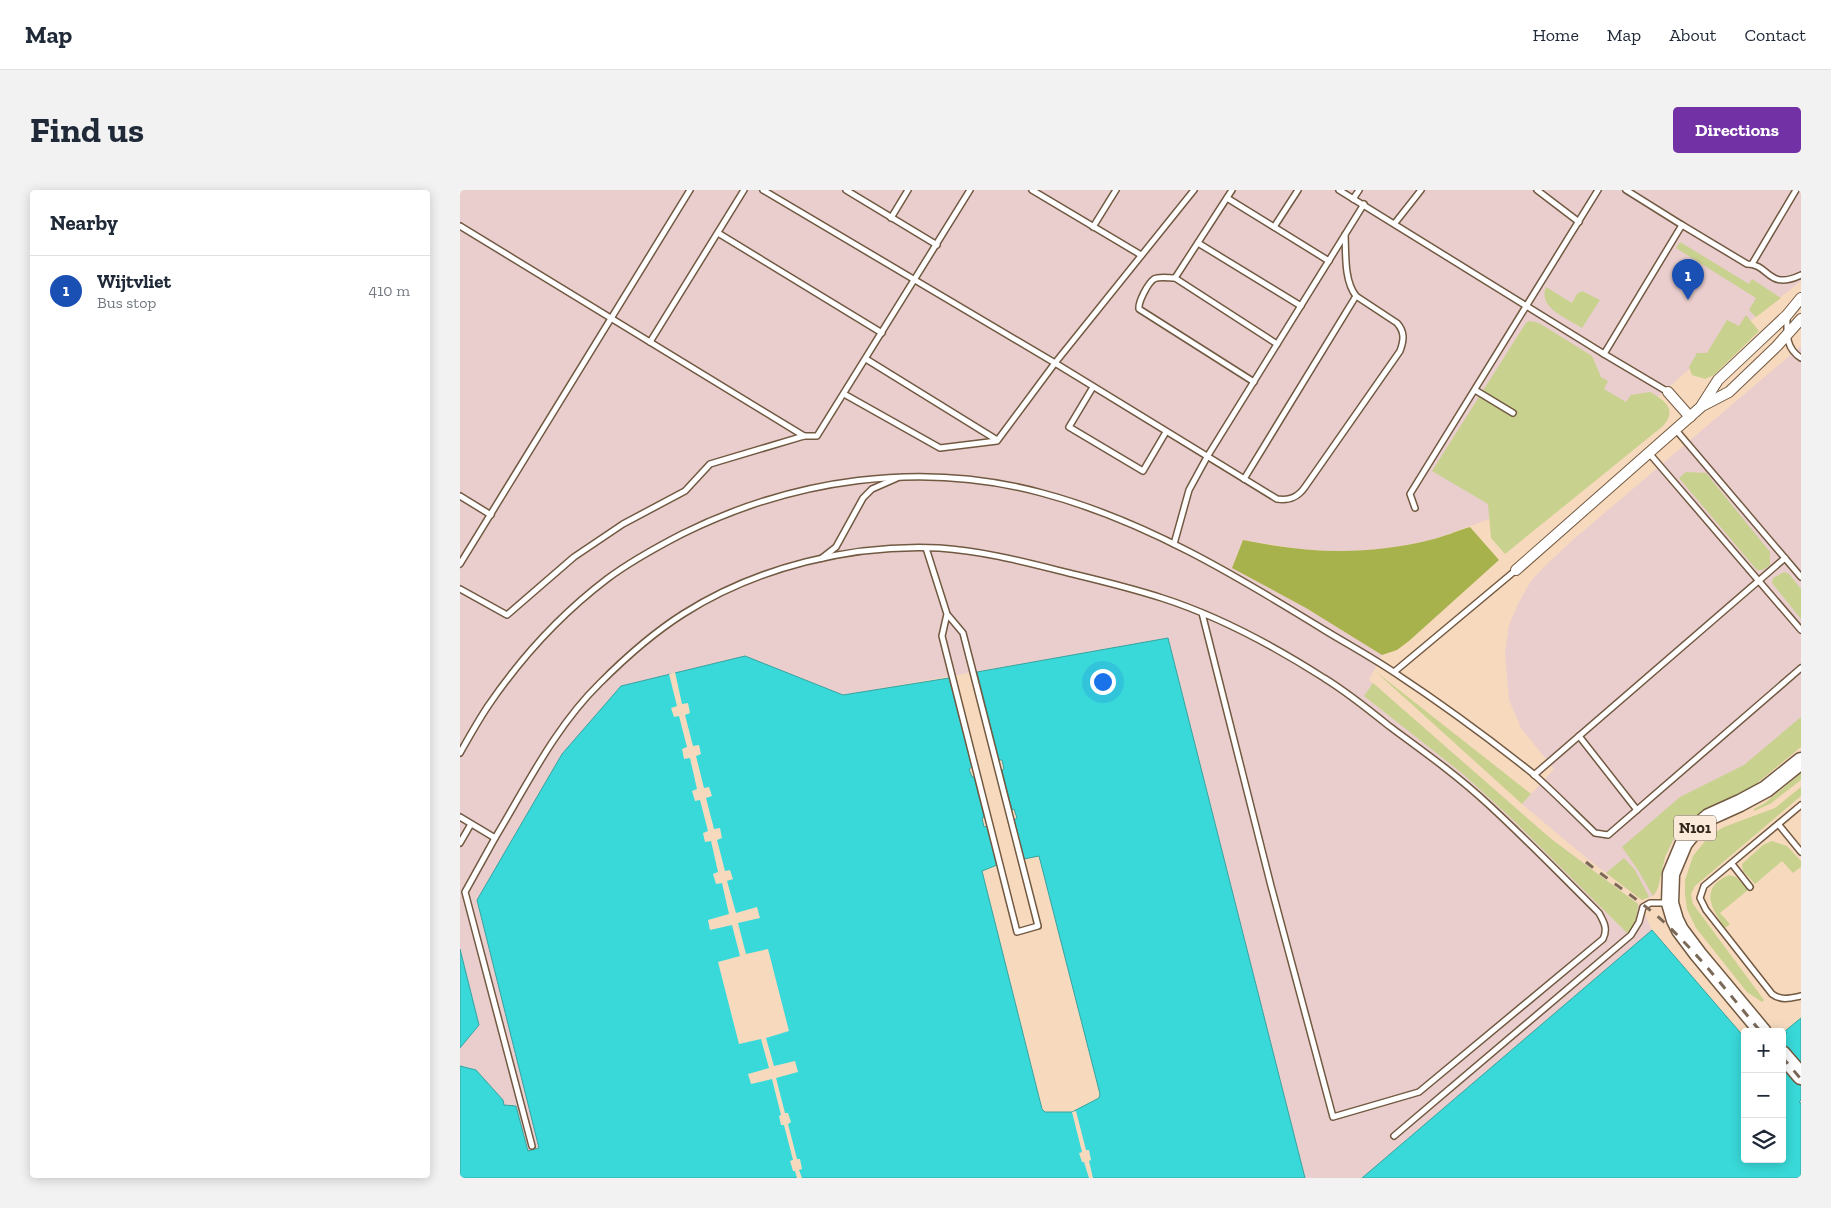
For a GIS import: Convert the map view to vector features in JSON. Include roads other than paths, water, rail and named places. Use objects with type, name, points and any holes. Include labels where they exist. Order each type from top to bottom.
[{"type":"main road","name":"N101","points":[[1760,1028],[1689,942],[1675,920],[1670,903],[1671,874],[1676,858],[1684,843],[1697,827],[1709,817],[1766,789],[1801,762]]},
{"type":"main road","points":[[1786,1059],[1801,1076]]},
{"type":"street","points":[[1702,406],[1718,380],[1787,315],[1801,298]]},
{"type":"street","points":[[1516,570],[1702,406],[1728,392],[1801,319]]},
{"type":"street","points":[[1668,392],[1690,417]]},
{"type":"lane","points":[[460,564],[690,190]]},
{"type":"lane","points":[[650,342],[744,190]]},
{"type":"lane","points":[[763,190],[1055,363],[1277,499],[1285,500],[1300,495],[1400,351],[1404,336],[1402,329],[1397,323],[1356,296],[1348,276],[1344,235]]},
{"type":"lane","points":[[846,190],[937,244]]},
{"type":"lane","points":[[891,218],[908,190]]},
{"type":"lane","points":[[460,589],[507,615],[574,557],[623,524],[685,491],[710,464],[804,436],[817,436],[970,190]]},
{"type":"lane","points":[[1032,190],[1141,255]]},
{"type":"lane","points":[[1093,227],[1116,190]]},
{"type":"lane","points":[[844,394],[940,448],[997,441],[1055,363],[1194,190]]},
{"type":"lane","points":[[1175,278],[1232,190]]},
{"type":"lane","points":[[1274,227],[1298,190]]},
{"type":"lane","points":[[1339,190],[1668,392]]},
{"type":"lane","points":[[1353,198],[1358,190]]},
{"type":"lane","points":[[1395,223],[1421,190]]},
{"type":"lane","points":[[1537,190],[1579,222]]},
{"type":"lane","points":[[1415,508],[1410,494],[1598,190]]},
{"type":"lane","points":[[1626,190],[1747,264],[1752,264],[1777,280],[1790,280],[1801,275]]},
{"type":"lane","points":[[1752,264],[1796,190]]},
{"type":"lane","points":[[1227,198],[1329,261]]},
{"type":"lane","points":[[1174,544],[1189,490],[1207,457],[1364,204]]},
{"type":"lane","points":[[1604,354],[1682,225]]},
{"type":"lane","points":[[460,226],[804,436]]},
{"type":"lane","points":[[718,233],[882,333]]},
{"type":"lane","points":[[1198,243],[1301,306]]},
{"type":"lane","points":[[1254,382],[1139,309],[1139,301],[1154,279],[1175,278],[1277,344]]},
{"type":"lane","points":[[1244,479],[1356,296]]},
{"type":"lane","points":[[1787,315],[1786,335],[1792,350],[1801,358]]},
{"type":"lane","points":[[866,359],[997,441]]},
{"type":"lane","points":[[1093,387],[1069,427],[1143,471],[1166,432]]},
{"type":"lane","points":[[1475,390],[1513,413]]},
{"type":"lane","points":[[1676,430],[1801,577]]},
{"type":"lane","points":[[1649,453],[1801,630]]},
{"type":"lane","points":[[819,560],[836,547],[863,498],[872,489],[882,483],[903,476]]},
{"type":"lane","points":[[460,753],[489,705],[530,651],[577,603],[606,579],[640,555],[710,521],[758,503],[809,488],[865,479],[903,476],[956,477],[1040,492],[1093,509],[1174,544],[1286,606],[1394,672],[1534,775],[1594,833],[1608,834],[1801,668]]},
{"type":"lane","points":[[460,496],[491,515]]},
{"type":"lane","points":[[926,548],[947,614],[963,634],[1038,926],[1018,932],[942,636],[947,614]]},
{"type":"lane","points":[[532,1146],[465,892],[552,742],[571,715],[598,684],[645,642],[681,615],[711,598],[740,584],[772,572],[819,560],[874,550],[926,548],[968,551],[999,556],[1164,598],[1202,613],[1239,630],[1328,680],[1490,805],[1599,913],[1606,927],[1606,934],[1603,939],[1419,1092],[1333,1117],[1271,886],[1202,613]]},
{"type":"lane","points":[[1534,775],[1785,558]]},
{"type":"lane","points":[[1394,672],[1516,570]]},
{"type":"lane","points":[[1579,736],[1637,810]]},
{"type":"lane","points":[[1801,805],[1704,886],[1701,892],[1702,904],[1772,994],[1777,998],[1783,999],[1801,996]]},
{"type":"lane","points":[[460,817],[496,838]]},
{"type":"lane","points":[[460,843],[471,824]]},
{"type":"lane","points":[[1779,825],[1801,852]]},
{"type":"lane","points":[[1732,864],[1750,886]]},
{"type":"lane","points":[[1394,1136],[1631,935],[1639,922],[1643,907],[1650,903],[1670,903]]},
{"type":"water","points":[[1168,638],[1305,1178],[460,1178],[460,1066],[476,1070],[503,1100],[504,1105],[516,1106],[528,1151],[539,1148],[477,900],[562,754],[621,686],[745,656],[843,695],[949,678],[972,767],[969,769],[972,777],[974,777],[984,817],[982,818],[984,827],[987,826],[997,865],[982,871],[1042,1109],[1045,1112],[1072,1112],[1099,1098],[1100,1094],[1039,856],[1024,859],[1014,820],[1017,818],[1014,809],[1012,810],[1002,770],[1004,769],[1002,760],[999,760],[977,672]]},
{"type":"water","points":[[1652,930],[1741,1033],[1741,1163],[1786,1163],[1786,1030],[1801,1018],[1801,1100],[1799,1102],[1801,1103],[1801,1178],[1362,1178]]},
{"type":"water","points":[[460,949],[479,1025],[460,1048]]},
{"type":"railway","points":[[1586,862],[1665,923],[1703,962],[1758,1028]]},
{"type":"railway","points":[[1786,1062],[1801,1079]]},
{"type":"place","name":"Wijtvliet","points":[[1688,300]]}]
